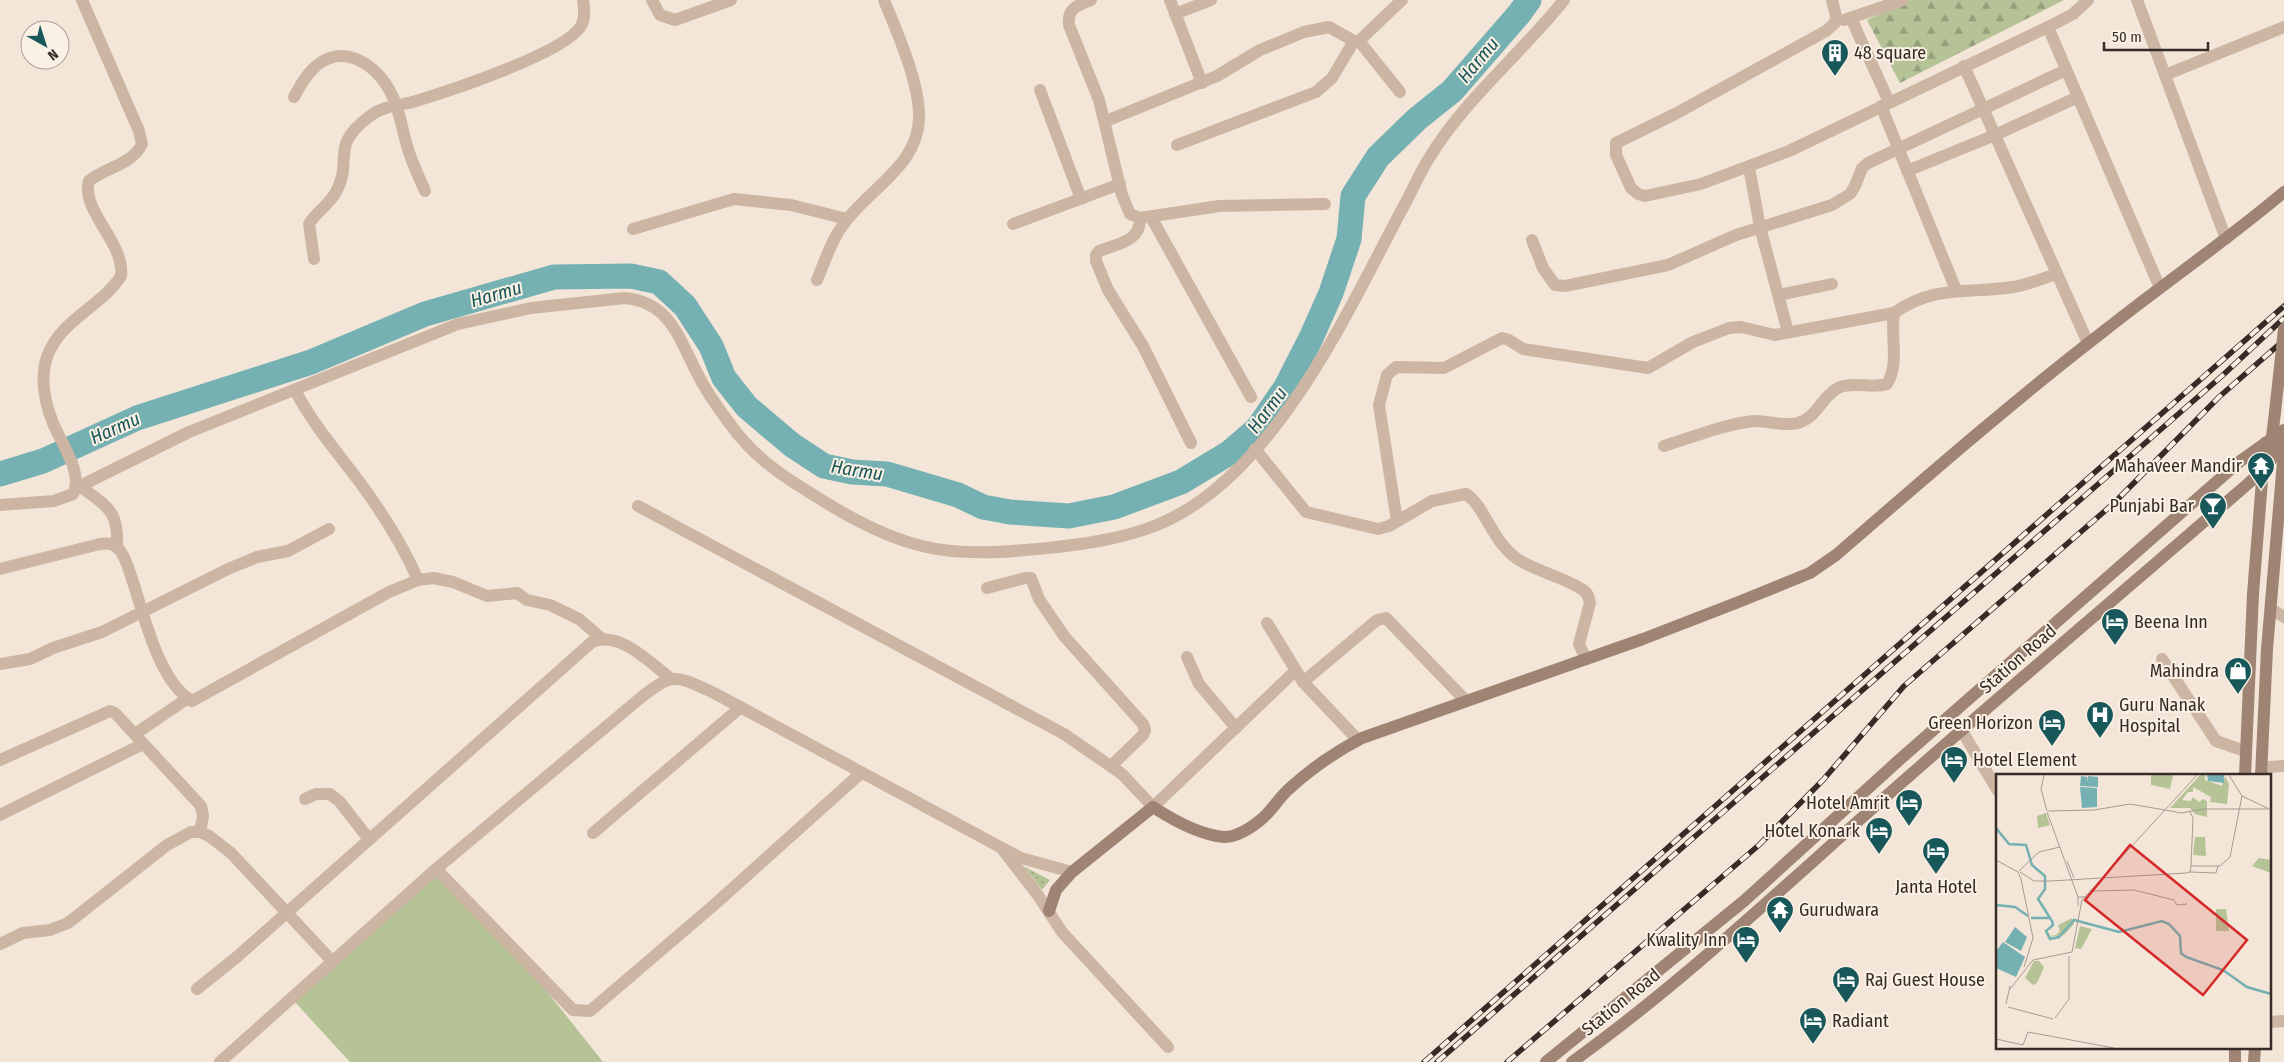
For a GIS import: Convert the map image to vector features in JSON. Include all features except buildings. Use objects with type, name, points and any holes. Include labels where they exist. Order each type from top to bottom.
[{"type":"street","points":[[82,0],[139,131],[142,144],[132,157],[96,175],[89,181],[88,194],[120,258],[121,276],[105,294],[65,328],[48,355],[43,371],[52,422],[74,471],[78,487],[112,510],[118,534],[118,548],[131,575],[143,614],[163,666],[188,698],[192,701],[197,700],[389,592],[418,580],[444,580],[487,596],[517,593],[527,600],[550,605],[579,619],[601,638]]},
{"type":"street","points":[[314,259],[309,224],[329,202],[339,185],[342,177],[344,145],[348,137],[358,126],[378,110],[437,94],[554,48],[573,35],[582,24],[583,0]]},
{"type":"street","points":[[652,0],[660,15],[675,20],[731,0]]},
{"type":"street","points":[[817,280],[833,242],[847,219],[905,159],[918,131],[919,117],[916,86],[884,0]]},
{"type":"street","points":[[1091,0],[1072,4],[1068,16],[1069,25],[1106,121],[1120,184],[1128,212],[1132,216],[1145,218],[1219,206],[1325,204]]},
{"type":"street","points":[[1170,0],[1202,83]]},
{"type":"street","points":[[1176,14],[1212,0]]},
{"type":"street","points":[[1177,145],[1316,92],[1332,78],[1356,41],[1402,0]]},
{"type":"street","points":[[0,505],[67,498],[78,487],[161,445],[458,324],[562,303],[625,298],[640,300],[669,320],[681,336],[702,382],[742,440],[760,459],[815,496],[876,529],[922,546],[946,550],[993,551],[1023,550],[1098,541],[1156,526],[1193,507],[1215,492],[1273,429],[1314,370],[1361,288],[1432,153],[1485,87],[1539,32],[1564,0]]},
{"type":"street","points":[[1832,0],[1836,16],[1835,23]]},
{"type":"street","points":[[1903,0],[1835,23],[1807,43],[1675,114],[1616,143],[1615,149],[1631,188],[1645,196],[1701,184],[1789,151],[2048,27],[2073,14],[2088,0]]},
{"type":"street","points":[[2137,0],[2226,239]]},
{"type":"street","points":[[1851,18],[1885,104],[1898,149],[1956,290]]},
{"type":"street","points":[[1106,121],[1202,83],[1225,72],[1260,50],[1304,32],[1329,27],[1356,41],[1400,92]]},
{"type":"street","points":[[2048,27],[2160,288]]},
{"type":"street","points":[[2165,75],[2284,27]]},
{"type":"street","points":[[294,97],[310,73],[326,60],[346,55],[360,60],[378,74],[396,105],[408,151],[425,192]]},
{"type":"street","points":[[1964,66],[2088,343]]},
{"type":"street","points":[[1532,240],[1548,278],[1555,285],[1565,286],[1668,265],[1730,237],[1816,211],[1841,201],[1855,186],[1862,168],[1898,149],[2066,70]]},
{"type":"street","points":[[1040,90],[1081,198]]},
{"type":"street","points":[[1907,171],[1995,135],[2078,97]]},
{"type":"street","points":[[1749,167],[1760,227],[1788,332]]},
{"type":"street","points":[[1013,224],[1120,184]]},
{"type":"street","points":[[638,506],[1064,734],[1122,774],[1153,807],[1169,818],[1199,830],[1224,837],[1241,833],[1260,821],[1289,789],[1342,748],[1358,740],[1586,659],[1718,610],[1810,573],[1836,555],[1985,427],[2088,343],[2226,239],[2284,192]]},
{"type":"street","points":[[633,229],[734,199],[791,204],[847,219]]},
{"type":"street","points":[[1145,218],[1251,397]]},
{"type":"street","points":[[1145,218],[1134,236],[1099,251],[1096,255],[1096,261],[1108,290],[1143,346],[1191,443]]},
{"type":"street","points":[[1397,521],[1379,405],[1387,375],[1396,367],[1444,368],[1502,338],[1524,349],[1648,368],[1693,342],[1729,328],[1741,328],[1769,335],[1788,332],[1894,312],[1917,300],[1956,290],[2014,287],[2057,274]]},
{"type":"street","points":[[1779,295],[1832,284]]},
{"type":"street","points":[[1664,446],[1735,424],[1764,421],[1784,425],[1796,424],[1814,414],[1828,396],[1838,388],[1851,385],[1876,387],[1886,384],[1894,370],[1892,327],[1894,312]]},
{"type":"street","points":[[2265,773],[2275,412],[2284,329]]},
{"type":"street","points":[[295,390],[317,427],[361,484],[393,531],[418,580]]},
{"type":"street","points":[[1546,1062],[1744,901],[1898,761],[2232,469],[2264,443],[2284,430]]},
{"type":"street","points":[[2250,774],[2263,524],[2275,458],[2284,440]]},
{"type":"street","points":[[2244,774],[2252,594],[2275,458],[2264,443]]},
{"type":"street","points":[[1255,449],[1306,512],[1378,528],[1384,528],[1432,501],[1466,494],[1472,498],[1491,532],[1509,553],[1536,569],[1584,590],[1589,597],[1590,603],[1579,644],[1586,659]]},
{"type":"street","name":"Station Road","points":[[1572,1062],[1613,1033],[1746,921],[2275,458]]},
{"type":"street","points":[[2265,773],[2280,615],[2284,515]]},
{"type":"street","points":[[0,664],[30,659],[53,648],[102,632],[143,614],[222,572],[257,557],[288,551],[329,529]]},
{"type":"street","points":[[0,569],[100,544],[110,544],[118,548]]},
{"type":"street","points":[[987,588],[1031,578],[1040,599],[1064,636],[1143,724],[1145,730],[1143,735],[1111,766]]},
{"type":"street","points":[[1304,682],[1377,620],[1386,618],[1466,701]]},
{"type":"street","points":[[1267,623],[1295,671],[1358,740]]},
{"type":"street","points":[[197,989],[220,972],[368,838],[570,660],[592,642],[601,638],[608,638],[619,643],[670,678],[696,685],[740,707],[1021,858],[1072,872]]},
{"type":"street","points":[[1187,657],[1199,684],[1236,728]]},
{"type":"street","points":[[2162,659],[2216,741],[2246,751]]},
{"type":"street","points":[[1049,911],[1056,890],[1072,872],[1153,807],[1295,671]]},
{"type":"street","points":[[220,1062],[436,870],[657,684],[670,678]]},
{"type":"street","points":[[0,815],[139,739],[188,698]]},
{"type":"street","points":[[593,833],[740,707]]},
{"type":"street","points":[[0,760],[110,711],[115,713],[201,806],[203,816],[200,832]]},
{"type":"street","points":[[1962,730],[1996,788]]},
{"type":"street","points":[[2265,773],[2284,766]]},
{"type":"street","points":[[436,870],[573,1010],[590,1011],[714,905],[861,772]]},
{"type":"street","points":[[305,799],[316,794],[330,794],[340,802],[368,838]]},
{"type":"street","points":[[0,944],[23,933],[50,930],[68,923],[167,844],[191,832],[200,832],[209,836],[231,853],[332,961]]},
{"type":"street","points":[[1002,848],[1049,911],[1062,932],[1168,1047]]},
{"type":"green space","points":[[1910,0],[2064,0],[1900,83],[1867,20]]},
{"type":"green space","points":[[1023,866],[1050,880],[1042,890]]},
{"type":"green space","points":[[440,873],[545,989],[603,1062],[350,1062],[294,1001]]},
{"type":"waterway","name":"Harmu","points":[[0,474],[43,461],[137,418],[311,362],[425,314],[554,277],[631,276],[659,282],[685,306],[711,346],[724,378],[747,407],[792,445],[824,466],[852,472],[887,474],[958,495],[983,507],[1010,512],[1069,516],[1114,507],[1181,482],[1229,453],[1257,429],[1286,387],[1331,293],[1349,239],[1353,196],[1378,157],[1417,119],[1452,91],[1529,0]]},
{"type":"railway","points":[[1424,1062],[2284,306]]},
{"type":"railway","points":[[1437,1062],[2223,375],[2284,318]]},
{"type":"railway","points":[[1507,1062],[1759,845],[1823,780],[1904,686],[2114,503],[2219,397],[2284,340]]},
{"type":"place","name":"48 square","points":[[1835,77]]},
{"type":"place","name":"Mahaveer Mandir","points":[[2261,490]]},
{"type":"place","name":"Punjabi Bar","points":[[2213,530]]},
{"type":"place","name":"Beena Inn","points":[[2115,646]]},
{"type":"place","name":"Mahindra","points":[[2238,695]]},
{"type":"place","name":"Guru Nanak Hospital","points":[[2100,739]]},
{"type":"place","name":"Green Horizon","points":[[2052,747]]},
{"type":"place","name":"Hotel Element","points":[[1954,784]]},
{"type":"place","name":"Hotel Amrit","points":[[1909,827]]},
{"type":"place","name":"Hotel Konark","points":[[1879,855]]},
{"type":"place","name":"Janta Hotel","points":[[1936,875]]},
{"type":"place","name":"Gurudwara","points":[[1780,934]]},
{"type":"place","name":"Kwality Inn","points":[[1746,964]]},
{"type":"place","name":"Raj Guest House","points":[[1846,1004]]},
{"type":"place","name":"Radiant","points":[[1813,1045]]}]
